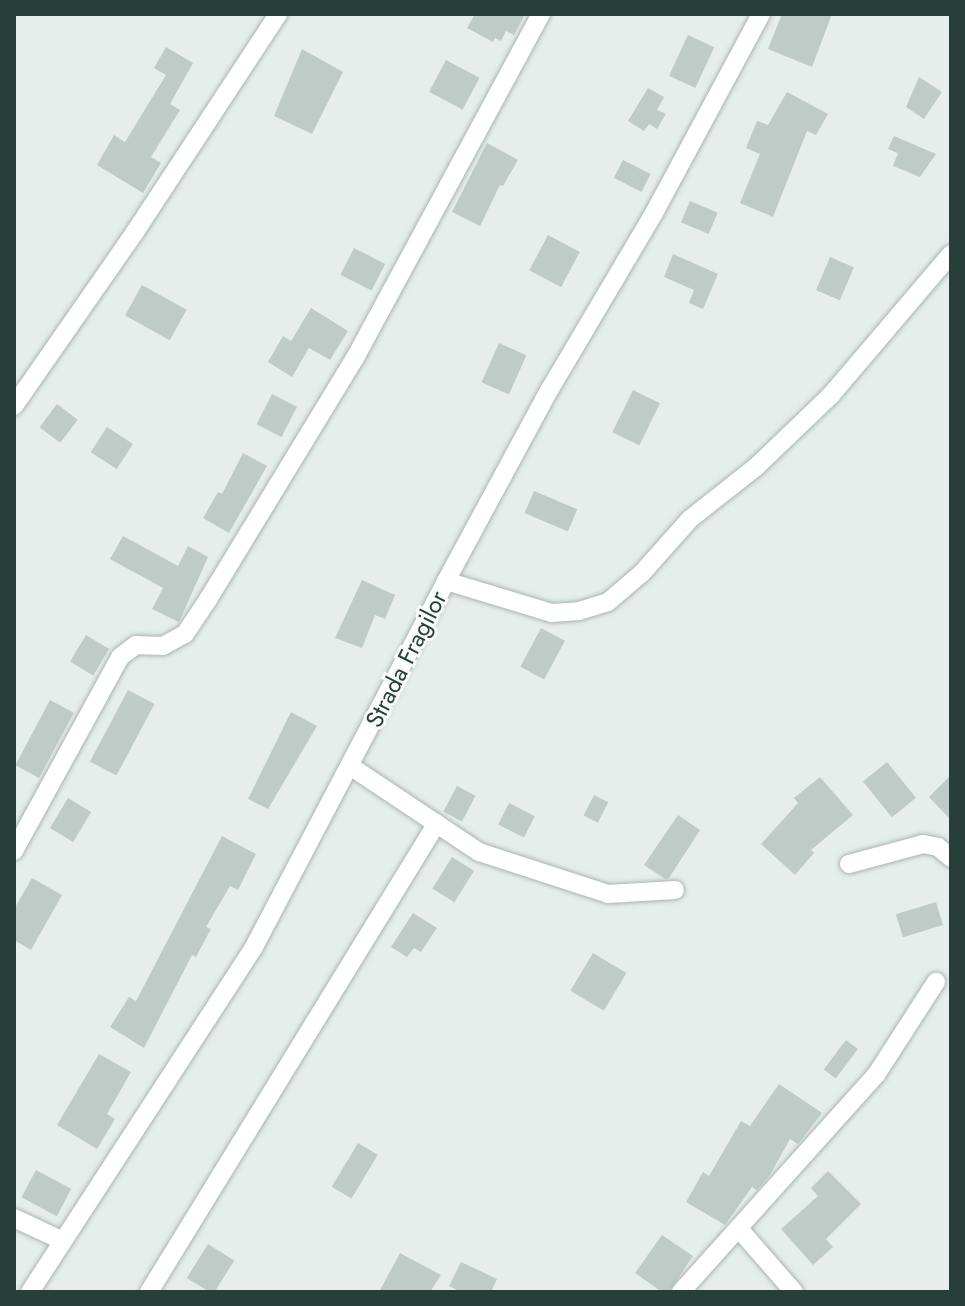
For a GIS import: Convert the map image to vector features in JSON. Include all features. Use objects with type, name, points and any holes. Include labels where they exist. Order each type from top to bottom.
[{"type":"street","points":[[14,406],[135,232],[278,14]]},
{"type":"street","points":[[14,851],[120,657],[136,645],[163,646],[185,634],[209,598],[355,358],[541,14]]},
{"type":"street","name":"Strada Fragilor","points":[[30,1292],[254,947],[550,389],[654,213],[761,14]]},
{"type":"street","points":[[446,581],[552,613],[579,611],[608,602],[642,573],[690,519],[757,466],[831,395],[951,254]]},
{"type":"street","points":[[350,766],[479,852],[608,894],[675,890]]},
{"type":"street","points":[[149,1292],[437,823]]},
{"type":"street","points":[[849,864],[923,844],[938,847],[951,858]]},
{"type":"street","points":[[681,1292],[740,1230],[876,1075],[936,982]]},
{"type":"street","points":[[14,1218],[63,1241]]},
{"type":"street","points":[[740,1230],[794,1292]]},
{"type":"building","points":[[475,14],[525,14],[514,35],[506,31],[501,41],[495,38],[493,42],[467,28]]},
{"type":"building","points":[[782,14],[832,14],[812,67],[768,49]]},
{"type":"building","points":[[688,35],[714,47],[695,88],[669,76]]},
{"type":"building","points":[[166,47],[193,63],[170,104],[180,110],[151,157],[161,163],[143,193],[97,165],[114,135],[125,142],[166,75],[154,68]]},
{"type":"building","points":[[302,49],[343,72],[312,134],[274,116]]},
{"type":"building","points":[[446,60],[480,78],[463,110],[429,92]]},
{"type":"building","points":[[919,77],[942,92],[924,119],[906,107]]},
{"type":"building","points":[[648,88],[664,97],[657,110],[666,114],[657,129],[649,124],[644,131],[628,121]]},
{"type":"building","points":[[787,92],[828,114],[816,135],[807,131],[773,217],[740,203],[760,154],[746,148],[757,121],[768,125]]},
{"type":"building","points":[[894,136],[936,154],[920,177],[893,166],[898,153],[888,149]]},
{"type":"building","points":[[487,143],[518,160],[503,186],[500,185],[480,226],[452,212]]},
{"type":"building","points":[[623,160],[651,174],[642,192],[614,178]]},
{"type":"building","points":[[690,201],[718,213],[709,234],[681,222]]},
{"type":"building","points":[[548,235],[580,252],[561,287],[529,270]]},
{"type":"building","points":[[354,248],[385,264],[372,291],[340,275]]},
{"type":"building","points":[[673,254],[718,274],[703,309],[689,303],[694,290],[664,277]]},
{"type":"building","points":[[830,257],[854,267],[840,300],[816,290]]},
{"type":"building","points":[[142,285],[187,310],[170,340],[125,316]]},
{"type":"building","points":[[311,308],[348,331],[330,360],[309,348],[292,377],[268,362],[283,336],[291,341]]},
{"type":"building","points":[[499,343],[526,355],[509,394],[482,382]]},
{"type":"building","points":[[633,390],[660,403],[639,445],[612,432]]},
{"type":"building","points":[[272,394],[297,407],[282,437],[257,424]]},
{"type":"building","points":[[57,404],[78,420],[60,443],[40,427]]},
{"type":"building","points":[[107,427],[133,444],[117,469],[91,452]]},
{"type":"building","points":[[243,453],[267,466],[229,533],[203,518],[218,492],[222,494]]},
{"type":"building","points":[[534,491],[577,509],[568,531],[525,513]]},
{"type":"building","points":[[123,536],[178,566],[188,546],[208,557],[179,622],[152,609],[163,588],[110,559]]},
{"type":"building","points":[[362,580],[395,595],[385,619],[375,615],[362,648],[335,638]]},
{"type":"building","points":[[541,628],[565,641],[544,680],[520,667]]},
{"type":"building","points":[[86,635],[109,649],[93,675],[70,662]]},
{"type":"building","points":[[128,690],[154,704],[116,776],[90,762]]},
{"type":"building","points":[[50,700],[74,713],[39,778],[15,765]]},
{"type":"building","points":[[291,712],[317,726],[268,809],[248,799]]},
{"type":"building","points":[[887,762],[916,798],[892,817],[863,782]]},
{"type":"building","points":[[951,775],[951,820],[929,797]]},
{"type":"building","points":[[820,777],[853,815],[811,850],[814,853],[795,875],[761,844],[798,803],[794,798]]},
{"type":"building","points":[[457,786],[476,796],[462,821],[443,812]]},
{"type":"building","points":[[594,795],[608,802],[598,823],[584,815]]},
{"type":"building","points":[[68,798],[91,812],[73,842],[50,828]]},
{"type":"building","points":[[509,803],[535,816],[524,838],[498,824]]},
{"type":"building","points":[[678,815],[700,830],[669,878],[665,879],[644,865]]},
{"type":"building","points":[[222,836],[256,854],[238,890],[230,886],[206,927],[211,929],[196,957],[192,955],[144,1048],[110,1027],[129,997],[136,1001]]},
{"type":"building","points":[[452,857],[474,871],[454,902],[432,888]]},
{"type":"building","points":[[32,878],[62,895],[31,950],[14,940],[14,909]]},
{"type":"building","points":[[936,902],[943,925],[903,937],[896,914]]},
{"type":"building","points":[[413,913],[437,928],[421,952],[414,948],[407,957],[391,947]]},
{"type":"building","points":[[593,953],[626,973],[604,1011],[570,991]]},
{"type":"building","points":[[846,1040],[858,1049],[836,1079],[824,1070]]},
{"type":"building","points":[[99,1054],[131,1072],[107,1114],[115,1119],[97,1149],[57,1125]]},
{"type":"building","points":[[779,1084],[822,1113],[798,1144],[790,1139],[770,1175],[757,1190],[752,1187],[725,1225],[686,1202],[703,1172],[709,1176],[741,1121],[750,1126]]},
{"type":"building","points":[[358,1143],[378,1155],[351,1199],[332,1187]]},
{"type":"building","points":[[36,1170],[71,1189],[57,1216],[21,1197]]},
{"type":"building","points":[[828,1171],[861,1204],[826,1239],[833,1247],[813,1265],[781,1229],[818,1196],[811,1188]]},
{"type":"building","points":[[662,1235],[693,1256],[669,1292],[662,1292],[635,1273]]},
{"type":"building","points":[[208,1244],[234,1260],[215,1292],[187,1278]]},
{"type":"building","points":[[400,1253],[441,1275],[430,1292],[379,1292]]},
{"type":"building","points":[[461,1262],[497,1279],[491,1292],[461,1292],[449,1286]]}]
